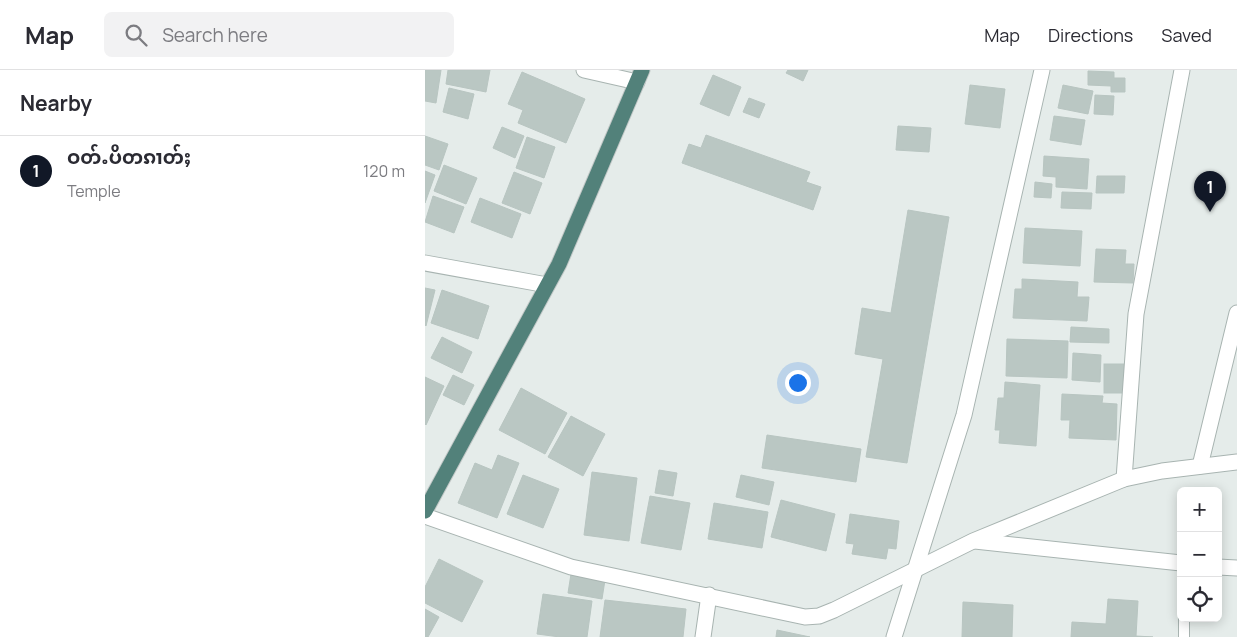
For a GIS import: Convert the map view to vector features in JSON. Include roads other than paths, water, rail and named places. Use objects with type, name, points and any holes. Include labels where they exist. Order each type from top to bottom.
[{"type":"highway","points":[[425,511],[559,264],[639,76]]},
{"type":"street","points":[[584,70],[639,76]]},
{"type":"street","points":[[894,637],[964,415],[1042,70]]},
{"type":"street","points":[[1124,479],[1136,314],[1182,70]]},
{"type":"street","points":[[425,263],[547,285]]},
{"type":"street","points":[[1200,466],[1237,313]]},
{"type":"street","points":[[425,516],[571,567],[805,617],[819,616],[973,541],[1124,479],[1162,471],[1237,462]]},
{"type":"street","points":[[973,541],[1177,563]]},
{"type":"street","points":[[1222,566],[1237,568]]},
{"type":"street","points":[[703,637],[709,595]]},
{"type":"lane","points":[[1184,622],[1184,637]]},
{"type":"place","name":"ဝတ်ႉပိတၵၢတ်ႈ","points":[[1210,212]]}]
